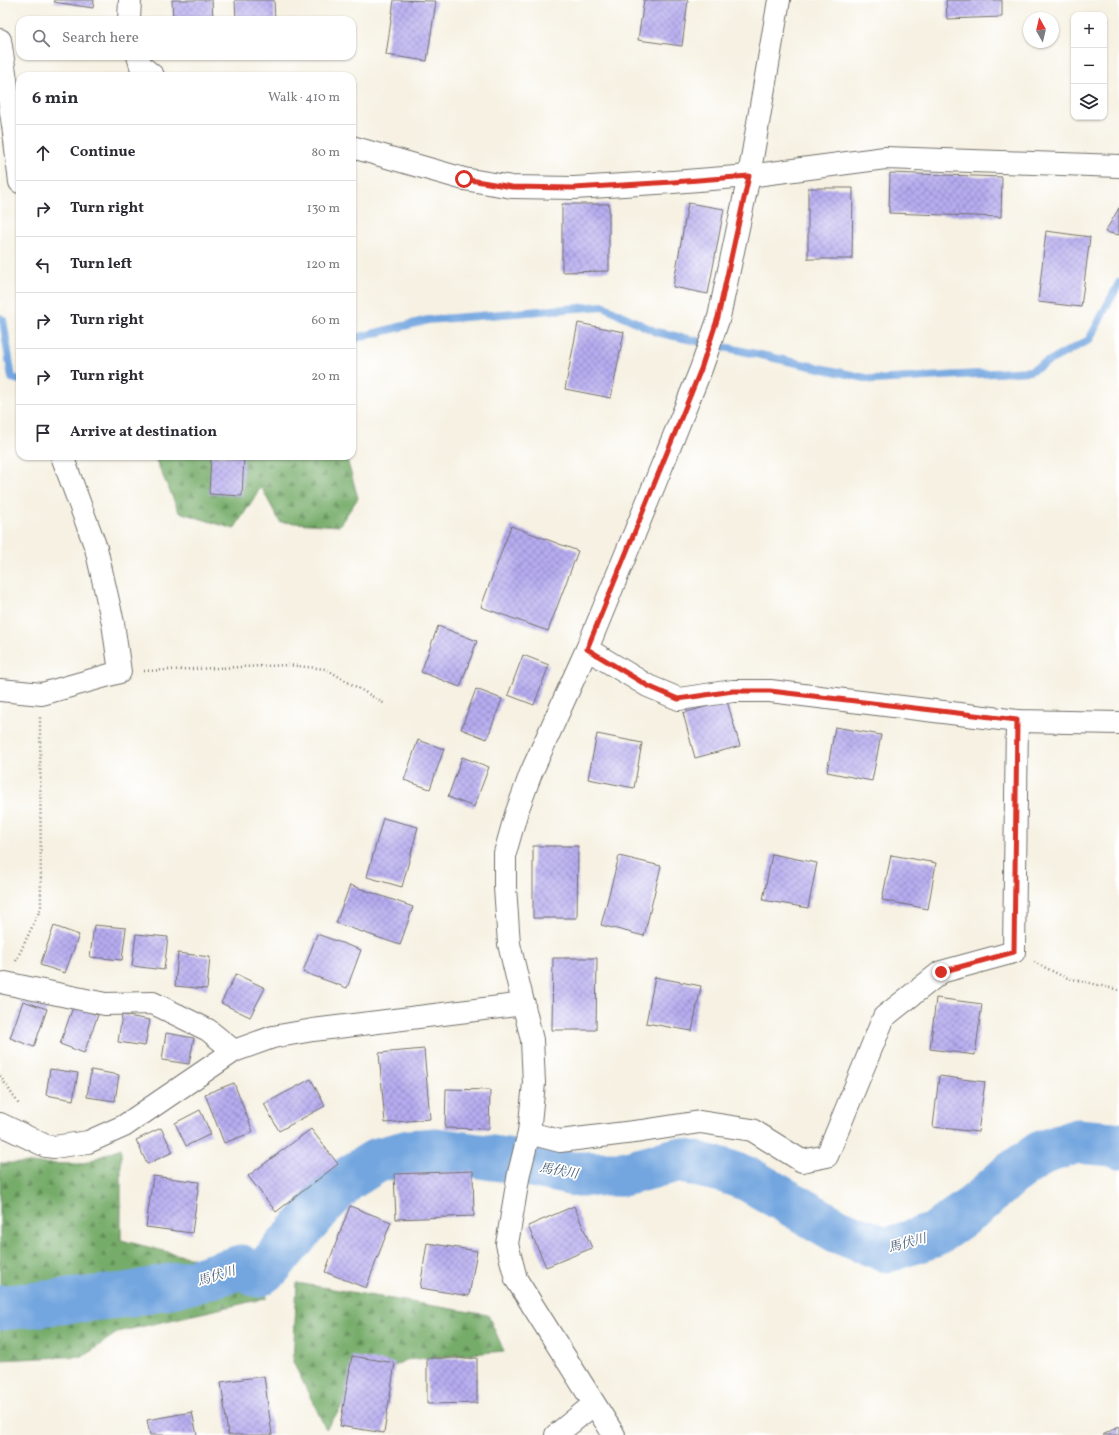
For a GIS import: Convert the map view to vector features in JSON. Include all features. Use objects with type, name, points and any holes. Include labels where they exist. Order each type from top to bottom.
[{"type":"street","points":[[129,16],[130,0]]},
{"type":"street","points":[[614,1435],[516,1279],[507,1244],[519,1173],[528,1139],[534,1083],[532,1040],[510,944],[505,887],[505,853],[516,814],[531,774],[587,649],[701,369],[718,317],[749,176],[778,0]]},
{"type":"street","points":[[0,40],[11,132],[16,160]]},
{"type":"street","points":[[139,60],[140,66],[148,72]]},
{"type":"street","points":[[356,148],[464,179],[512,187],[574,188],[673,182],[749,176],[885,158],[1119,166]]},
{"type":"street","points":[[0,690],[42,694],[120,672],[113,623],[96,548],[63,460]]},
{"type":"street","points":[[587,649],[648,686],[678,699],[733,691],[770,691],[1017,720],[1119,723]]},
{"type":"street","points":[[528,1139],[560,1141],[700,1122],[752,1130],[802,1161],[827,1156],[884,1017],[941,972],[1014,952],[1017,720]]},
{"type":"street","points":[[5,983],[105,1004],[153,1003],[208,1030],[234,1051]]},
{"type":"street","points":[[0,1124],[46,1146],[54,1147],[88,1142],[124,1126],[234,1051],[273,1037],[314,1030],[524,1004]]},
{"type":"street","points":[[556,1435],[594,1404]]},
{"type":"path","points":[[120,672],[288,665],[326,669],[385,704]]},
{"type":"path","points":[[5,983],[41,908],[40,707],[42,694]]},
{"type":"path","points":[[1014,952],[1064,977],[1119,990]]},
{"type":"green space","points":[[156,460],[347,460],[358,498],[339,526],[280,522],[261,487],[234,529],[179,512]]},
{"type":"green space","points":[[121,1148],[121,1240],[258,1275],[267,1298],[118,1332],[84,1356],[0,1360],[0,1163],[82,1164]]},
{"type":"green space","points":[[297,1283],[488,1315],[504,1351],[405,1360],[353,1391],[326,1429],[293,1362]]},
{"type":"building","points":[[55,0],[94,0],[93,8],[54,2]]},
{"type":"building","points":[[172,0],[212,0],[213,16],[173,16]]},
{"type":"building","points":[[235,0],[274,0],[275,16],[236,16]]},
{"type":"building","points":[[394,0],[436,1],[427,61],[386,55]]},
{"type":"building","points":[[644,0],[688,0],[682,46],[638,40]]},
{"type":"building","points":[[946,0],[1002,0],[1002,17],[947,19]]},
{"type":"building","points":[[890,173],[1002,177],[1001,217],[889,213]]},
{"type":"building","points":[[808,188],[853,188],[852,259],[808,259]]},
{"type":"building","points":[[688,203],[724,209],[708,294],[673,287]]},
{"type":"building","points":[[562,204],[609,204],[609,271],[562,272]]},
{"type":"building","points":[[1119,208],[1119,235],[1105,232]]},
{"type":"building","points":[[1046,231],[1090,237],[1081,307],[1038,302]]},
{"type":"building","points":[[578,323],[624,332],[611,398],[565,389]]},
{"type":"building","points":[[211,460],[244,460],[242,496],[209,494]]},
{"type":"building","points":[[511,526],[578,551],[548,631],[481,607]]},
{"type":"building","points":[[438,626],[477,641],[460,687],[421,672]]},
{"type":"building","points":[[523,655],[549,665],[534,705],[508,695]]},
{"type":"building","points":[[476,689],[502,699],[487,739],[461,729]]},
{"type":"building","points":[[727,701],[740,746],[695,758],[683,713]]},
{"type":"building","points":[[835,727],[881,735],[872,781],[827,772]]},
{"type":"building","points":[[597,734],[642,743],[634,788],[588,779]]},
{"type":"building","points":[[418,740],[444,749],[430,789],[404,780]]},
{"type":"building","points":[[462,757],[489,767],[474,807],[448,797]]},
{"type":"building","points":[[383,818],[418,827],[402,887],[367,877]]},
{"type":"building","points":[[533,846],[578,846],[577,918],[533,918]]},
{"type":"building","points":[[772,854],[817,863],[808,908],[763,900]]},
{"type":"building","points":[[891,855],[936,863],[928,909],[882,900]]},
{"type":"building","points":[[619,856],[661,866],[644,936],[601,925]]},
{"type":"building","points":[[350,885],[413,907],[400,945],[336,923]]},
{"type":"building","points":[[94,925],[126,928],[122,960],[90,957]]},
{"type":"building","points":[[54,926],[79,935],[65,973],[40,965]]},
{"type":"building","points":[[136,934],[168,937],[164,970],[132,966]]},
{"type":"building","points":[[317,934],[361,950],[347,988],[303,972]]},
{"type":"building","points":[[178,953],[210,957],[207,989],[175,986]]},
{"type":"building","points":[[553,958],[597,958],[596,1030],[552,1030]]},
{"type":"building","points":[[236,974],[265,988],[250,1017],[221,1003]]},
{"type":"building","points":[[655,977],[701,986],[692,1031],[646,1023]]},
{"type":"building","points":[[936,998],[982,1004],[975,1055],[930,1049]]},
{"type":"building","points":[[23,1001],[47,1009],[34,1047],[10,1038]]},
{"type":"building","points":[[73,1007],[98,1015],[84,1053],[60,1044]]},
{"type":"building","points":[[122,1015],[150,1020],[145,1046],[118,1042]]},
{"type":"building","points":[[166,1033],[194,1038],[189,1064],[162,1060]]},
{"type":"building","points":[[424,1049],[430,1119],[385,1123],[379,1053]]},
{"type":"building","points":[[50,1069],[78,1073],[73,1100],[46,1095]]},
{"type":"building","points":[[91,1070],[119,1075],[115,1101],[87,1097]]},
{"type":"building","points":[[939,1076],[985,1082],[978,1132],[933,1127]]},
{"type":"building","points":[[311,1079],[325,1106],[279,1131],[264,1104]]},
{"type":"building","points":[[234,1083],[253,1132],[224,1143],[205,1094]]},
{"type":"building","points":[[446,1089],[490,1090],[489,1129],[445,1128]]},
{"type":"building","points":[[200,1110],[211,1134],[186,1146],[175,1123]]},
{"type":"building","points":[[161,1128],[173,1152],[147,1164],[136,1140]]},
{"type":"building","points":[[311,1129],[338,1164],[276,1212],[248,1176]]},
{"type":"building","points":[[473,1171],[474,1216],[396,1219],[394,1174]]},
{"type":"building","points":[[153,1176],[199,1182],[192,1233],[146,1227]]},
{"type":"building","points":[[350,1206],[391,1222],[366,1288],[325,1272]]},
{"type":"building","points":[[574,1206],[592,1248],[546,1267],[528,1226]]},
{"type":"building","points":[[427,1243],[477,1251],[469,1296],[420,1288]]},
{"type":"building","points":[[352,1356],[395,1363],[384,1433],[340,1426]]},
{"type":"building","points":[[427,1358],[477,1358],[477,1403],[427,1404]]},
{"type":"building","points":[[264,1376],[272,1435],[228,1435],[221,1382]]},
{"type":"building","points":[[192,1412],[197,1435],[150,1435],[147,1420]]},
{"type":"building","points":[[1119,1426],[1119,1435],[1103,1435]]},
{"type":"waterway","points":[[356,338],[428,320],[603,306],[656,332],[874,380],[1030,371],[1089,340],[1119,283]]},
{"type":"waterway","points":[[0,318],[3,320],[12,378],[16,379]]},
{"type":"waterway","name":"馬伏川","points":[[0,1308],[126,1295],[195,1281],[241,1267],[258,1275],[269,1267],[323,1204],[346,1180],[378,1160],[409,1152],[436,1150],[514,1161],[574,1174],[623,1174],[677,1160],[722,1170],[748,1179],[838,1231],[887,1250],[934,1235],[975,1206],[1010,1175],[1041,1153],[1077,1141],[1113,1144],[1119,1147]]},
{"type":"route","points":[[464,179],[512,187],[574,188],[749,176],[718,317],[701,369],[587,649],[648,686],[678,699],[733,691],[770,691],[1017,720],[1014,952],[941,972]]}]
